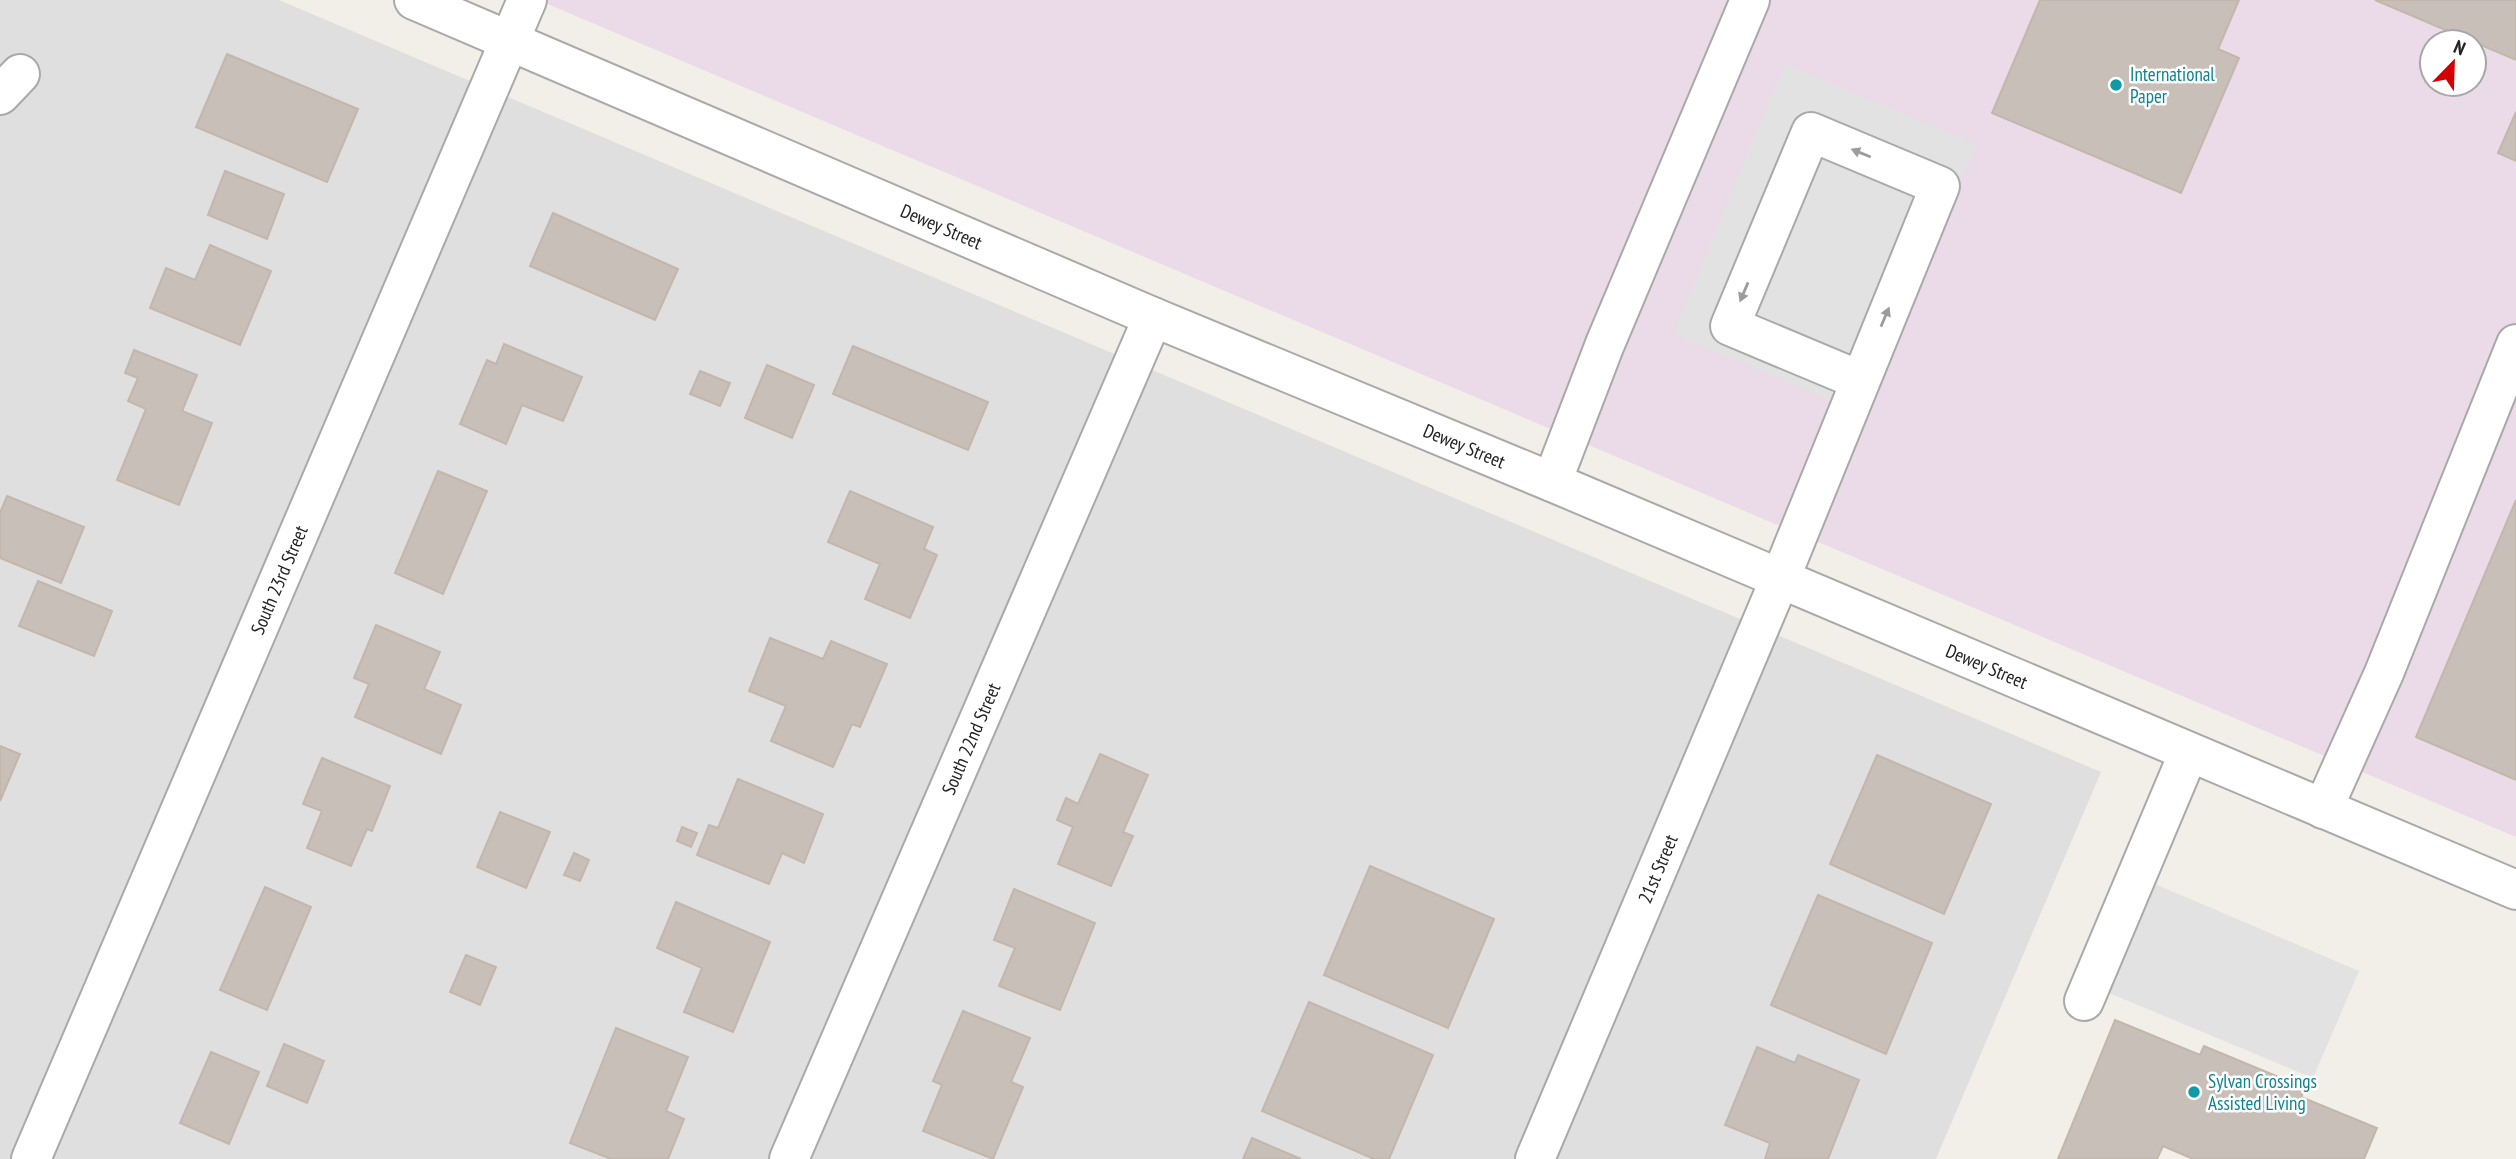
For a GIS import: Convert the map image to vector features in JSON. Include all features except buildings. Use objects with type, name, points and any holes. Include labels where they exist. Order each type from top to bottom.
[{"type":"street","name":"Dewey Street","points":[[414,0],[1153,317],[1552,482],[2516,890]]},
{"type":"street","name":"South 23rd Street","points":[[31,1159],[527,0]]},
{"type":"street","points":[[1552,482],[1605,344],[1750,0]]},
{"type":"street","name":"21st Street","points":[[1535,1159],[1780,579],[1940,186],[1811,132],[1730,326],[1859,380]]},
{"type":"street","name":"South 22nd Street","points":[[789,1159],[1153,317]]},
{"type":"street","points":[[2323,809],[2384,673],[2516,344]]},
{"type":"street","points":[[2084,1001],[2189,752]]},
{"type":"shaded area","points":[[0,0],[279,0],[2101,772],[1936,1159],[0,1159]]},
{"type":"shaded area","points":[[538,0],[2516,0],[2516,837]]},
{"type":"shaded area","points":[[1785,64],[1976,144],[1865,414],[1673,334]]},
{"type":"shaded area","points":[[2155,884],[2359,971],[2313,1078],[2109,993]]},
{"type":"place","name":"International Paper","points":[[2116,85]]},
{"type":"place","name":"Sylvan Crossings Assisted Living","points":[[2194,1092]]}]
